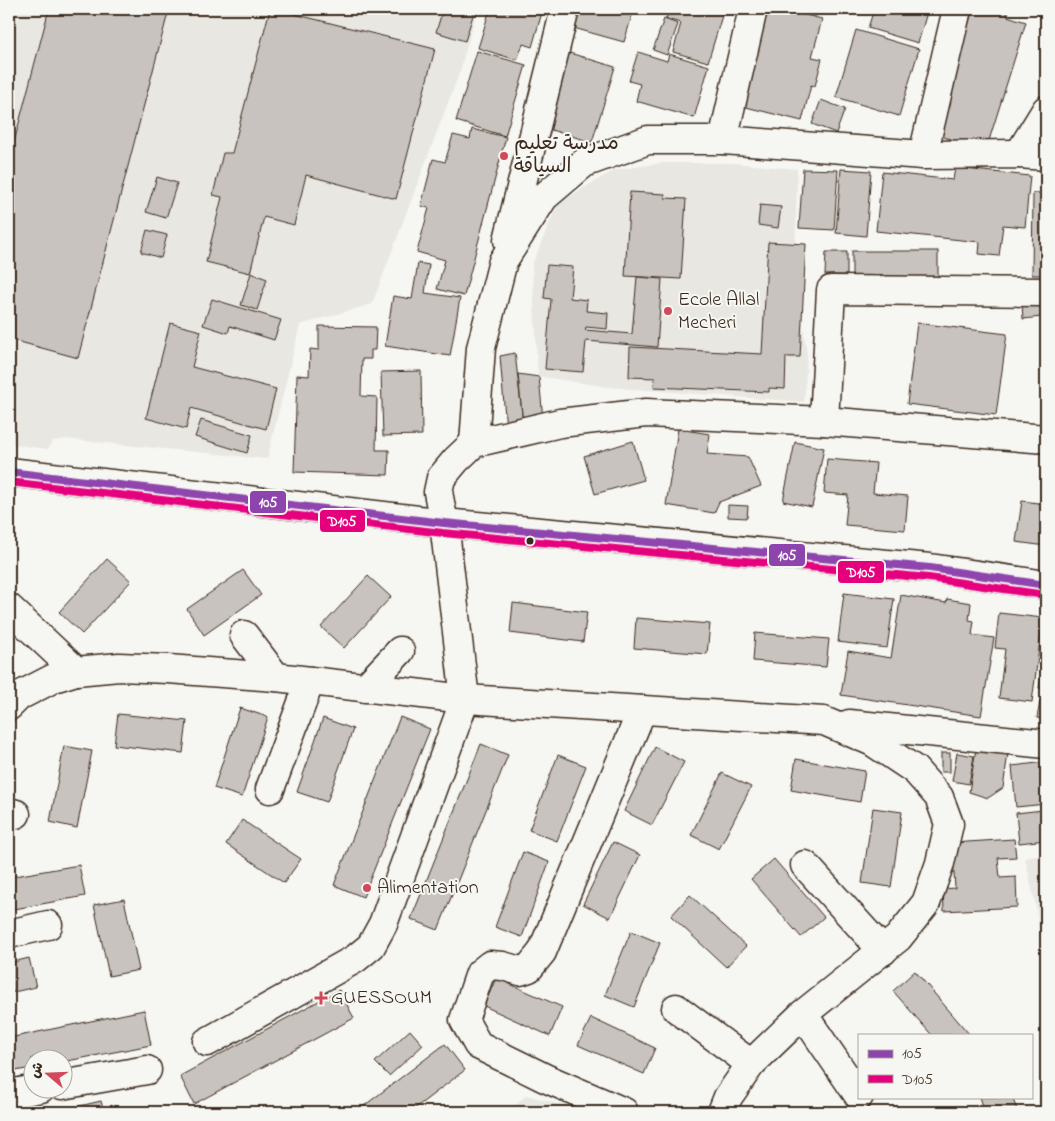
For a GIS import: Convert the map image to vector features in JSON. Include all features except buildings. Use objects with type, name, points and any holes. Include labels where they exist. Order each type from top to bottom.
[{"type":"street","points":[[474,443],[481,348],[565,9]]},
{"type":"street","points":[[723,140],[753,9]]},
{"type":"street","points":[[923,155],[957,9]]},
{"type":"street","points":[[1019,154],[1046,110]]},
{"type":"street","points":[[503,261],[544,197],[584,163],[648,140],[723,140],[923,155],[1019,154],[1046,156]]},
{"type":"street","points":[[824,421],[831,290],[1046,292]]},
{"type":"street","points":[[207,1042],[356,960],[371,946],[382,924],[465,699],[444,523],[438,492],[441,478],[474,443],[560,423],[646,413],[824,421],[1046,439]]},
{"type":"street","points":[[9,472],[444,523],[930,568],[1046,585]]},
{"type":"street","points":[[9,608],[76,671]]},
{"type":"street","points":[[244,635],[276,677]]},
{"type":"street","points":[[365,688],[400,651]]},
{"type":"street","points":[[9,706],[19,696],[54,678],[76,671],[119,667],[276,677],[465,699],[824,721],[1046,744]]},
{"type":"street","points":[[270,788],[310,681]]},
{"type":"street","points":[[624,1112],[545,1078],[478,1045],[464,1020],[480,973],[490,965],[520,970],[529,968],[542,952],[642,710]]},
{"type":"street","points":[[722,1112],[728,1097],[751,1064],[803,1014],[898,938],[926,904],[940,863],[949,824],[939,797],[915,770],[873,742],[824,721]]},
{"type":"street","points":[[805,865],[883,951]]},
{"type":"street","points":[[9,934],[48,925]]},
{"type":"street","points":[[676,1008],[751,1064]]},
{"type":"street","points":[[803,1014],[858,1095]]},
{"type":"street","points":[[72,1083],[147,1070]]},
{"type":"street","points":[[9,1094],[22,1092]]},
{"type":"street","points":[[860,1098],[862,1101],[861,1112]]},
{"type":"shaded area","points":[[9,9],[477,9],[460,71],[372,304],[300,325],[267,459],[65,439],[53,441],[48,449],[9,444]]},
{"type":"shaded area","name":"Ecole Allal Mecheri","points":[[662,163],[731,163],[797,169],[795,268],[807,355],[804,402],[608,387],[538,376],[532,265],[558,203],[615,170]]},
{"type":"shaded area","points":[[1046,854],[1046,928],[1039,929],[1025,858]]},
{"type":"shaded area","points":[[527,1095],[585,1112],[507,1112]]},
{"type":"transit line","name":"105","points":[[9,472],[444,523],[930,568],[1046,585]]},
{"type":"transit line","name":"D105","points":[[9,482],[443,533],[929,578],[1045,595]]},
{"type":"place","name":"مدرسة تعليم السياقة","points":[[504,156]]},
{"type":"place","name":"Ecole Allal Mecheri","points":[[668,311]]},
{"type":"place","name":"Alimentation","points":[[367,888]]},
{"type":"place","name":"GUESSOUM","points":[[321,998]]}]
